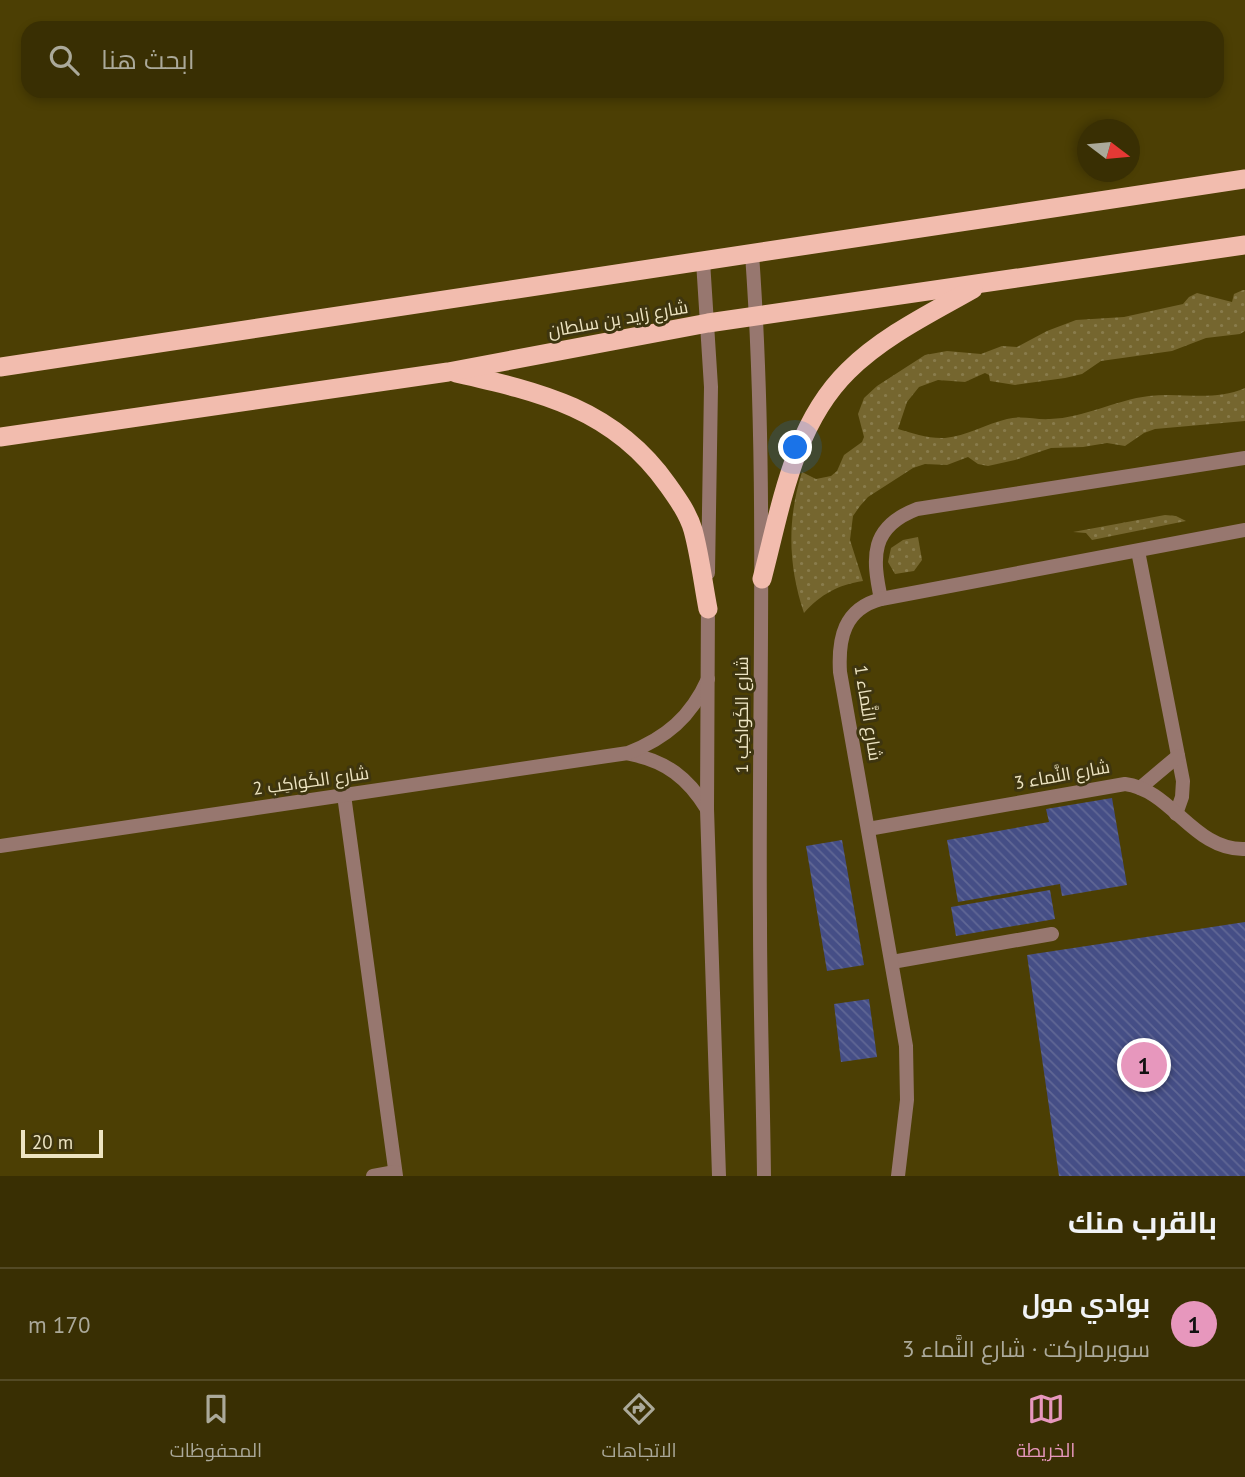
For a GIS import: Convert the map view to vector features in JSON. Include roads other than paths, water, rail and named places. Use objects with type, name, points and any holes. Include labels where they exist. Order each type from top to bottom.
[{"type":"highway","points":[[0,367],[1245,179]]},
{"type":"highway","name":"شارع زايد بن سلطان","points":[[0,437],[449,372],[708,323],[1245,245]]},
{"type":"highway","points":[[762,579],[796,455],[810,423],[827,395],[849,370],[874,350],[980,284]]},
{"type":"highway","points":[[449,372],[531,390],[569,404],[587,412],[636,446],[679,500],[693,528],[708,609]]},
{"type":"street","name":"شارع الكَواكِب 1","points":[[752,254],[757,316],[762,579],[760,921],[764,1176]]},
{"type":"street","name":"شارع الكَواكِب 1","points":[[703,261],[710,387],[707,809],[719,1176]]},
{"type":"street","points":[[881,599],[874,568],[875,554],[887,528],[906,513],[917,509],[1245,458]]},
{"type":"street","name":"شارع النَّماء 1","points":[[898,1176],[907,1100],[907,1064],[892,962],[840,672],[839,645],[849,621],[869,603],[881,599],[1245,530]]},
{"type":"street","points":[[1138,551],[1183,789],[1176,814]]},
{"type":"street","name":"شارع الكَواكِب 2","points":[[0,846],[628,753],[650,745],[686,716],[700,697],[709,675]]},
{"type":"street","name":"شارع الكَواكِب 2","points":[[628,753],[657,761],[683,777],[697,792],[707,809]]},
{"type":"street","points":[[1178,756],[1140,788],[1209,840],[1223,846],[1245,849]]},
{"type":"street","name":"شارع النَّماء 3","points":[[868,829],[1102,787],[1125,784],[1140,788]]},
{"type":"street","points":[[344,795],[395,1174],[373,1176]]},
{"type":"street","points":[[892,962],[1052,934]]},
{"type":"place","name":"بوادي مول","points":[[1144,1065]]}]
